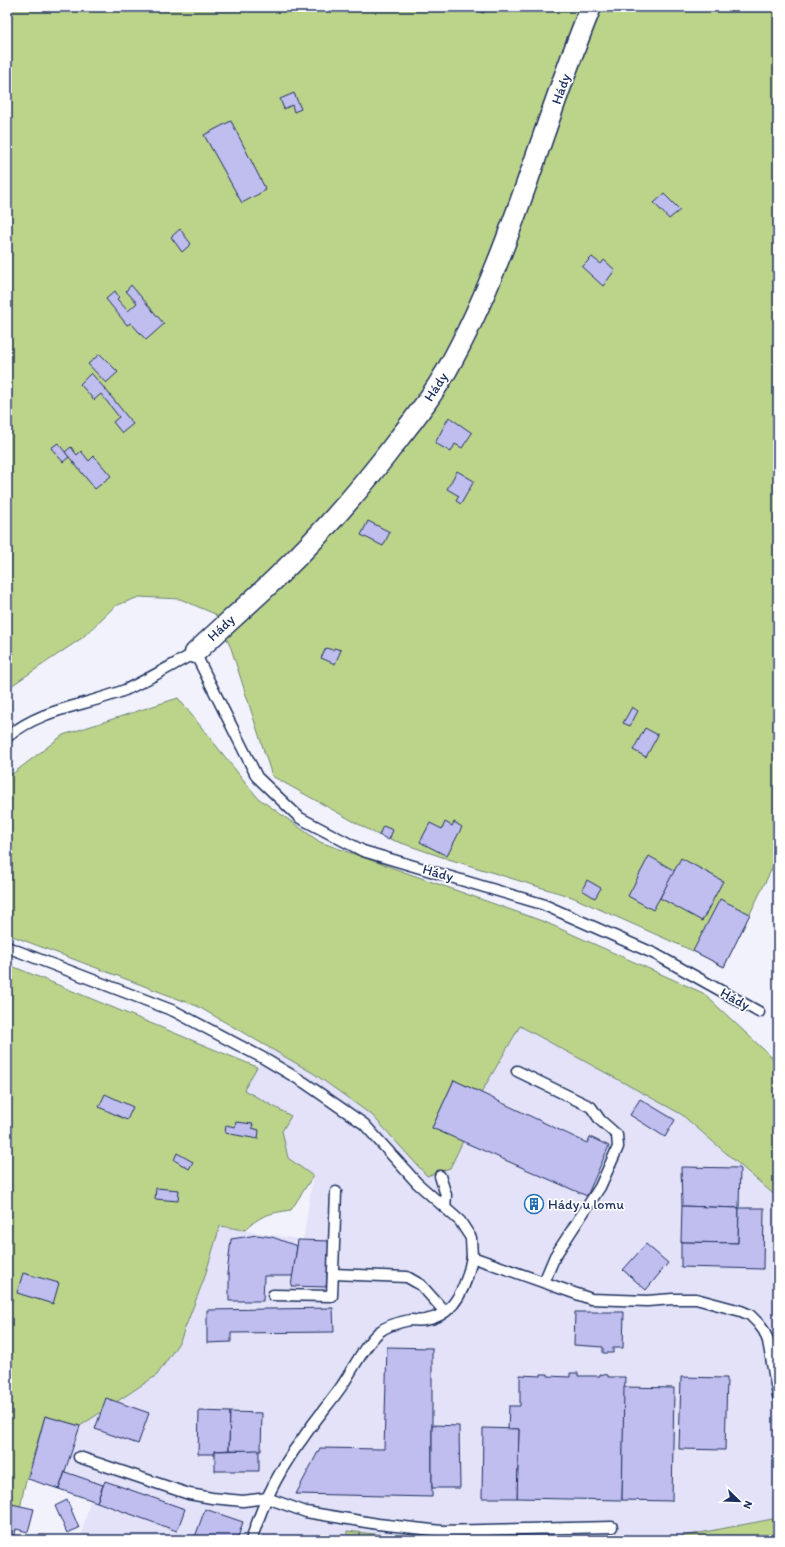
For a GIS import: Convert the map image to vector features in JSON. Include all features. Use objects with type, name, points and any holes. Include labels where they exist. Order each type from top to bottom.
[{"type":"street","name":"Hády","points":[[195,653],[275,579],[329,523],[377,468],[420,411],[446,372],[468,330],[502,251],[591,7]]},
{"type":"lane","points":[[7,738],[18,728],[51,712],[124,690],[195,653]]},
{"type":"lane","name":"Hády","points":[[195,653],[257,777],[300,818],[363,851],[542,904],[655,954],[759,1012]]},
{"type":"lane","points":[[7,948],[174,1011],[263,1058],[305,1083],[364,1124],[417,1183],[460,1221],[471,1238],[472,1257],[468,1278],[460,1296],[445,1312],[433,1319],[410,1320],[394,1324],[379,1331],[366,1347],[336,1393],[302,1438],[267,1498],[250,1540]]},
{"type":"lane","points":[[517,1072],[591,1107],[600,1120],[617,1135],[618,1147],[600,1187],[555,1256],[544,1282]]},
{"type":"lane","points":[[440,1176],[446,1195],[445,1208]]},
{"type":"lane","points":[[272,1295],[332,1296],[336,1192]]},
{"type":"lane","points":[[472,1257],[591,1299],[647,1301],[696,1299],[741,1311],[750,1315],[758,1323],[768,1341],[778,1396]]},
{"type":"lane","points":[[333,1274],[407,1277],[421,1285],[445,1312]]},
{"type":"lane","points":[[79,1458],[189,1494],[243,1501],[267,1498],[306,1512],[378,1524],[441,1531],[612,1527]]},
{"type":"shaded area","points":[[520,1026],[681,1114],[778,1198],[778,1518],[663,1540],[430,1540],[348,1531],[347,1540],[80,1540],[90,1500],[28,1479],[45,1416],[180,1341],[204,1279],[220,1226],[303,1240],[313,1176],[288,1158],[282,1131],[244,1090],[269,1048],[313,1073],[373,1116],[427,1176],[432,1128],[454,1080],[481,1093]]},
{"type":"green space","points":[[7,7],[778,7],[778,856],[724,967],[693,951],[572,897],[445,858],[378,835],[272,776],[231,648],[215,614],[180,599],[139,597],[115,606],[82,638],[7,690]]},
{"type":"green space","points":[[178,698],[258,798],[320,842],[545,922],[703,993],[778,1063],[778,1198],[681,1114],[520,1026],[481,1093],[454,1080],[432,1128],[463,1141],[450,1168],[427,1176],[373,1116],[313,1073],[197,1006],[7,934],[7,778],[63,735]]},
{"type":"green space","points":[[7,964],[257,1067],[244,1090],[291,1116],[282,1131],[288,1158],[313,1176],[291,1210],[277,1212],[261,1218],[245,1230],[220,1226],[204,1279],[180,1341],[157,1375],[80,1426],[45,1416],[24,1488],[14,1540],[7,1540]]},
{"type":"green space","points":[[778,1518],[778,1540],[663,1540]]},
{"type":"green space","points":[[347,1531],[430,1540],[347,1540]]},
{"type":"building","points":[[465,7],[487,7],[484,13]]},
{"type":"building","points":[[294,93],[301,109],[294,112],[292,105],[284,109],[280,99]]},
{"type":"building","points":[[231,121],[266,190],[242,203],[204,135]]},
{"type":"building","points":[[664,194],[680,210],[669,219],[654,203]]},
{"type":"building","points":[[180,229],[191,244],[182,252],[171,237]]},
{"type":"building","points":[[592,257],[601,264],[604,260],[615,270],[603,286],[582,267]]},
{"type":"building","points":[[131,285],[164,324],[146,340],[131,323],[127,325],[106,299],[115,291],[119,297],[117,299],[128,311],[137,303],[126,291]]},
{"type":"building","points":[[100,354],[118,372],[106,383],[88,364]]},
{"type":"building","points":[[91,373],[133,424],[122,433],[113,422],[119,417],[101,394],[94,400],[80,384]]},
{"type":"building","points":[[449,417],[472,433],[462,448],[455,444],[451,452],[435,443]]},
{"type":"building","points":[[58,443],[69,457],[63,462],[51,448]]},
{"type":"building","points":[[71,447],[77,455],[81,451],[89,461],[94,456],[111,476],[95,489],[65,452]]},
{"type":"building","points":[[457,471],[474,481],[461,504],[456,501],[459,496],[447,489]]},
{"type":"building","points":[[368,521],[390,532],[383,546],[361,535]]},
{"type":"building","points":[[326,648],[341,650],[335,664],[321,658]]},
{"type":"building","points":[[632,707],[638,711],[630,726],[623,723]]},
{"type":"building","points":[[645,728],[658,735],[646,757],[633,750]]},
{"type":"building","points":[[445,822],[452,826],[454,822],[462,827],[447,856],[420,842],[430,823],[442,829]]},
{"type":"building","points":[[383,826],[393,830],[389,840],[379,835]]},
{"type":"building","points":[[649,856],[675,871],[653,910],[628,896]]},
{"type":"building","points":[[681,858],[723,881],[702,921],[660,898]]},
{"type":"building","points":[[587,880],[601,888],[595,898],[582,890]]},
{"type":"building","points":[[720,899],[750,914],[724,967],[693,951]]},
{"type":"building","points":[[454,1080],[587,1143],[590,1137],[609,1146],[587,1196],[432,1128]]},
{"type":"building","points":[[105,1094],[133,1107],[127,1120],[99,1107]]},
{"type":"building","points":[[640,1099],[675,1120],[665,1137],[630,1115]]},
{"type":"building","points":[[236,1122],[253,1124],[252,1128],[259,1130],[258,1139],[225,1133],[226,1125],[235,1127]]},
{"type":"building","points":[[177,1153],[193,1162],[189,1169],[174,1160]]},
{"type":"building","points":[[681,1167],[740,1168],[739,1208],[682,1206]]},
{"type":"building","points":[[156,1188],[179,1190],[178,1201],[155,1199]]},
{"type":"building","name":"Hády u lomu","points":[[530,1197],[542,1203],[537,1211],[526,1205]]},
{"type":"building","points":[[682,1206],[739,1208],[738,1243],[681,1242]]},
{"type":"building","points":[[739,1208],[764,1208],[763,1269],[681,1267],[681,1242],[738,1243]]},
{"type":"building","points":[[257,1235],[272,1237],[297,1246],[293,1276],[264,1276],[263,1301],[229,1301],[229,1274],[227,1274],[231,1239]]},
{"type":"building","points":[[298,1240],[331,1241],[326,1287],[291,1286]]},
{"type":"building","points":[[646,1244],[668,1263],[646,1290],[623,1270]]},
{"type":"building","points":[[23,1273],[59,1283],[53,1304],[17,1293]]},
{"type":"building","points":[[333,1308],[334,1332],[231,1333],[231,1342],[207,1343],[207,1310]]},
{"type":"building","points":[[575,1312],[624,1312],[623,1348],[613,1348],[613,1353],[603,1353],[603,1347],[574,1345]]},
{"type":"building","points":[[387,1347],[432,1348],[432,1497],[296,1494],[320,1448],[384,1449]]},
{"type":"building","points":[[570,1373],[578,1373],[578,1376],[600,1376],[600,1374],[608,1375],[608,1377],[625,1377],[622,1500],[517,1498],[519,1429],[508,1429],[509,1406],[520,1406],[520,1375],[541,1376],[541,1374],[548,1374],[548,1376],[570,1377]]},
{"type":"building","points":[[681,1377],[727,1378],[725,1450],[679,1449]]},
{"type":"building","points":[[624,1387],[674,1388],[672,1501],[622,1500]]},
{"type":"building","points":[[106,1398],[149,1413],[138,1444],[95,1429]]},
{"type":"building","points":[[199,1411],[230,1412],[229,1450],[215,1451],[215,1454],[198,1454]]},
{"type":"building","points":[[230,1412],[262,1413],[261,1451],[229,1450]]},
{"type":"building","points":[[45,1416],[80,1426],[59,1489],[28,1479]]},
{"type":"building","points":[[432,1425],[459,1426],[460,1488],[432,1488]]},
{"type":"building","points":[[483,1428],[519,1429],[517,1498],[482,1498]]},
{"type":"building","points":[[259,1450],[259,1471],[215,1471],[215,1451]]},
{"type":"building","points":[[65,1472],[103,1485],[97,1502],[59,1489]]},
{"type":"building","points":[[105,1481],[185,1509],[177,1531],[97,1502]]},
{"type":"building","points":[[67,1500],[79,1528],[67,1533],[55,1506]]},
{"type":"building","points":[[7,1503],[34,1509],[28,1532],[16,1529],[14,1536],[7,1534]]},
{"type":"building","points":[[205,1509],[243,1522],[237,1540],[203,1540],[195,1537]]},
{"type":"place","name":"Hády u lomu","points":[[534,1204]]}]
